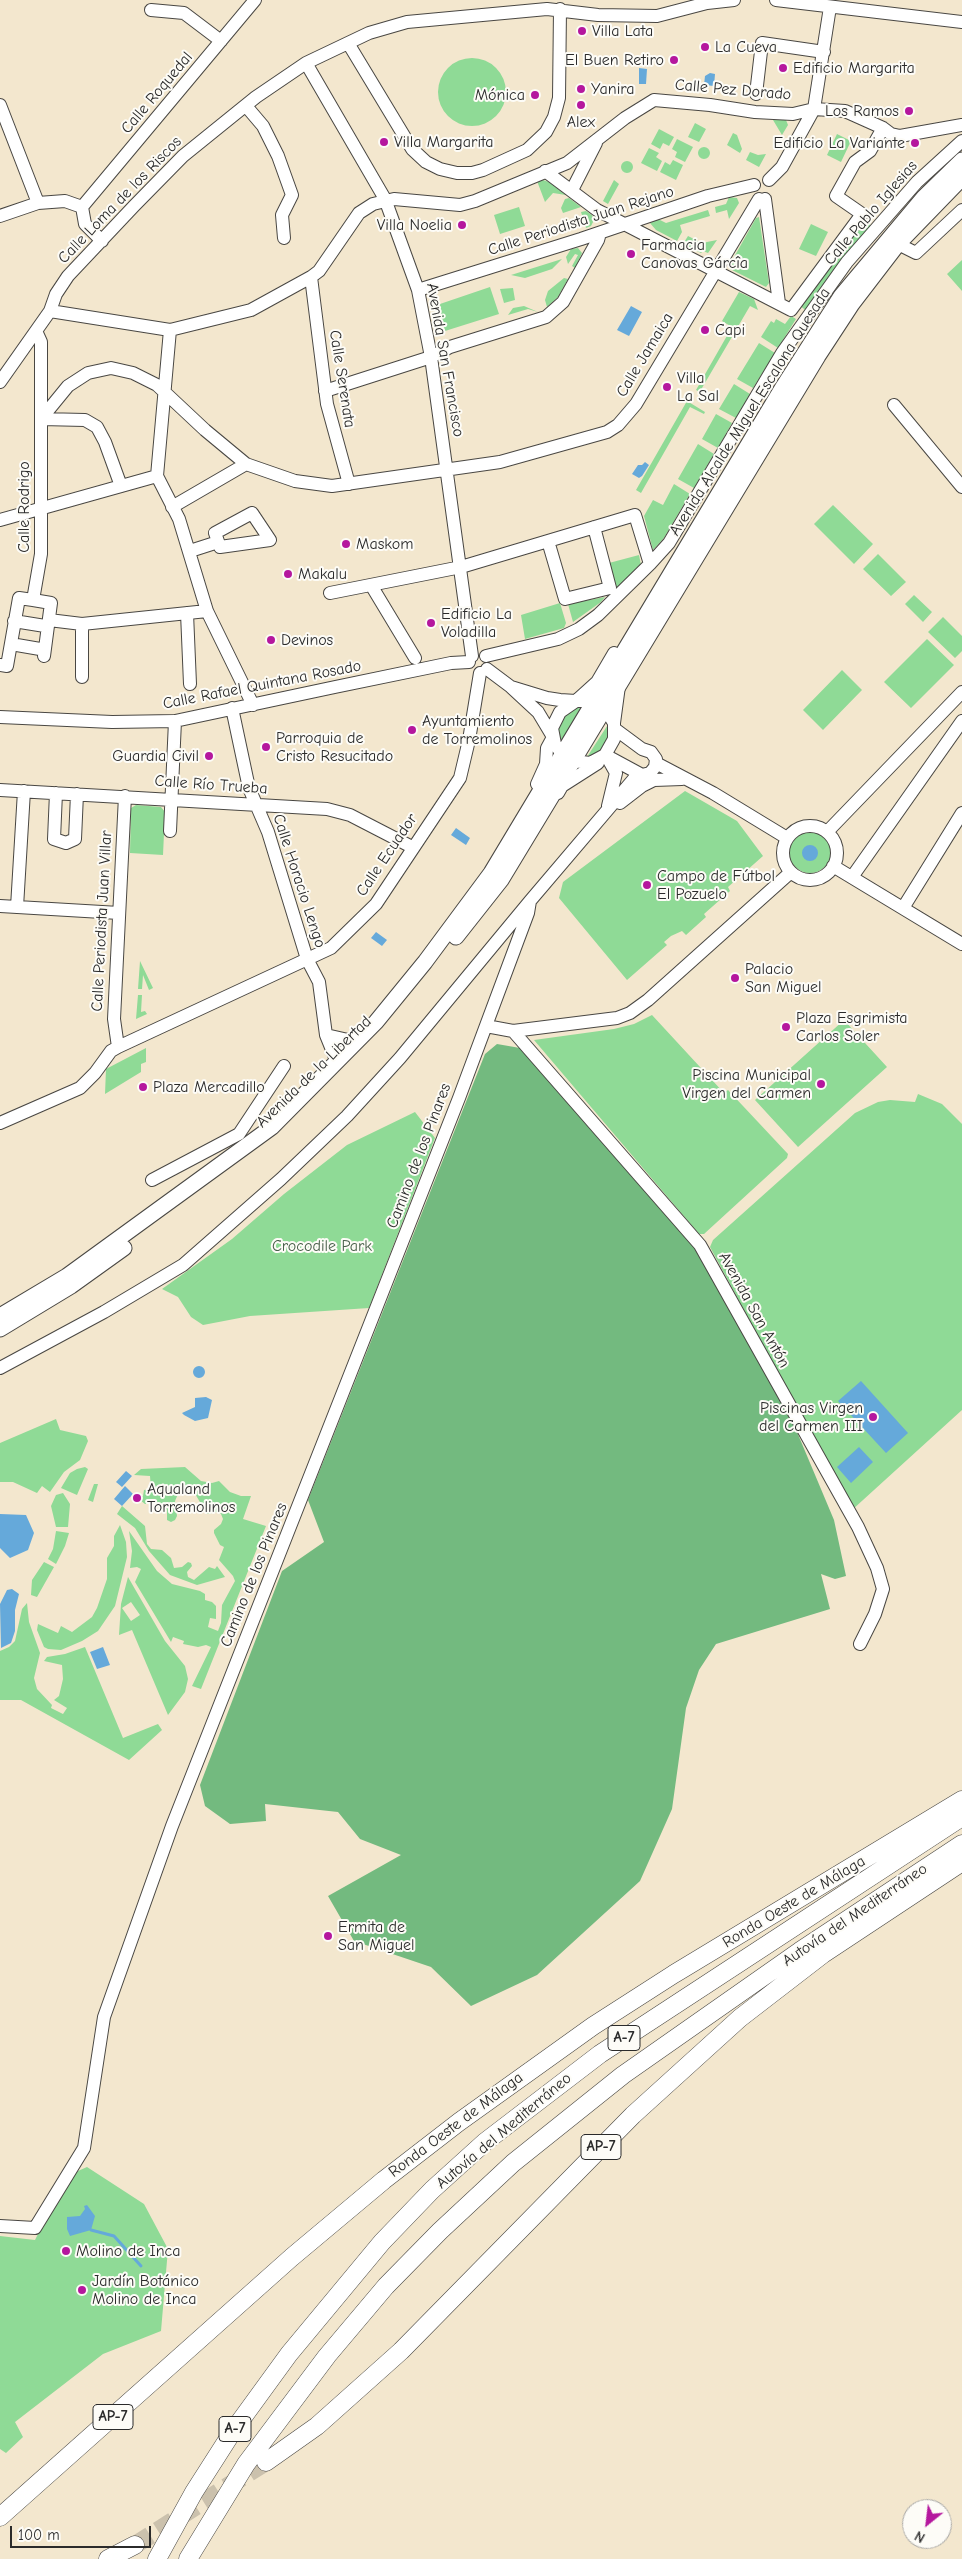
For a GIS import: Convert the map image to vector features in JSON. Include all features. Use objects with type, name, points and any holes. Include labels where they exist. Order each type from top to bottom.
[{"type":"highway","name":"Ronda Oeste de Málaga","points":[[0,2517],[292,2257],[384,2180],[459,2122],[593,2026],[674,1974],[962,1800]]},
{"type":"highway","name":"Autovía del Mediterráneo","points":[[156,2559],[194,2492],[228,2439],[289,2354],[382,2242],[432,2190],[485,2142],[600,2054],[962,1817]]},
{"type":"highway","name":"Autovía del Mediterráneo","points":[[188,2559],[246,2464],[327,2356],[386,2286],[440,2231],[513,2163],[623,2075],[800,1951],[962,1844]]},
{"type":"highway","name":"AP-7","points":[[266,2462],[317,2426],[401,2351],[634,2114],[740,2018],[823,1954],[962,1862]]},
{"type":"highway","points":[[109,2559],[131,2547]]},
{"type":"main road","name":"Avenida Alcalde Miguel Escalona Quesada","points":[[607,716],[667,581],[780,390],[841,296],[924,196],[962,160]]},
{"type":"main road","name":"Avenida Alcalde Miguel Escalona Quesada","points":[[607,716],[620,684],[818,356],[857,297],[898,244],[962,178]]},
{"type":"main road","name":"Avenida de la Libertad","points":[[0,1316],[67,1276],[272,1127],[376,1022],[425,962],[491,873],[568,758],[607,716]]},
{"type":"main road","name":"Avenida de la Libertad","points":[[0,1329],[71,1286],[279,1134],[384,1028],[502,880],[537,820],[568,758]]},
{"type":"street","name":"Calle Roquedal","points":[[82,207],[256,0]]},
{"type":"street","name":"Calle Loma de los Riscos","points":[[0,382],[50,311],[56,294],[68,276],[183,156],[246,106],[306,64],[388,26],[407,22],[560,9],[598,15],[657,16],[707,3],[734,0]]},
{"type":"street","points":[[776,0],[962,22]]},
{"type":"street","points":[[769,180],[782,167],[814,109],[830,6]]},
{"type":"street","points":[[348,43],[412,149],[426,162],[440,169],[457,173],[472,173],[495,166],[527,150],[546,132],[554,117],[559,98],[560,9]]},
{"type":"street","points":[[151,10],[184,13],[221,41]]},
{"type":"street","points":[[756,94],[762,43],[824,52]]},
{"type":"street","name":"Avenida San Francisco","points":[[306,64],[385,199],[418,290],[431,357],[461,567],[471,659]]},
{"type":"street","name":"Calle Pez Dorado","points":[[385,199],[460,205],[475,201],[567,163],[625,118],[654,100],[701,104],[755,112],[794,114],[814,109],[845,111],[884,128],[891,134],[900,136],[962,125]]},
{"type":"street","points":[[0,105],[38,202]]},
{"type":"street","points":[[246,106],[263,126],[278,156],[292,195],[282,215],[284,238]]},
{"type":"street","points":[[545,171],[597,210],[791,310],[862,214],[836,196],[855,162],[870,151],[884,128]]},
{"type":"street","name":"Calle Pez Dorado","points":[[572,190],[597,141]]},
{"type":"street","name":"Calle Pablo Iglesias","points":[[650,564],[669,543],[782,353],[848,262],[917,182],[962,141]]},
{"type":"street","points":[[769,180],[760,179],[754,185],[754,193],[762,199],[779,304]]},
{"type":"street","points":[[762,199],[772,194],[774,188],[769,180]]},
{"type":"street","name":"Calle Periodista Juan Rejano","points":[[418,290],[708,196],[754,185]]},
{"type":"street","points":[[50,311],[170,330],[251,310],[311,278],[359,213],[385,199]]},
{"type":"street","name":"Calle Jamaica","points":[[246,464],[295,481],[332,486],[433,470],[447,470],[500,462],[607,432],[618,425],[636,404],[714,270],[762,199]]},
{"type":"street","points":[[0,216],[38,202],[65,201],[82,207],[84,224],[102,241]]},
{"type":"street","points":[[898,244],[916,253],[962,210]]},
{"type":"street","points":[[325,392],[431,357],[450,347],[546,317],[554,312],[563,302],[598,240],[600,232]]},
{"type":"street","name":"Calle Serenata","points":[[311,278],[329,414],[349,484]]},
{"type":"street","points":[[170,330],[166,394],[157,476],[190,551],[207,611],[252,705]]},
{"type":"street","name":"Calle Rodrigo","points":[[33,600],[40,554],[41,342],[36,331]]},
{"type":"street","points":[[41,419],[68,386],[88,373],[111,368],[133,373],[157,385],[205,430],[246,464],[172,507]]},
{"type":"street","points":[[894,405],[962,487]]},
{"type":"street","points":[[41,419],[86,420],[97,427],[105,442],[121,486]]},
{"type":"street","points":[[0,520],[157,476]]},
{"type":"street","points":[[330,593],[461,567],[635,515],[650,564],[598,615],[579,629],[558,639],[486,656]]},
{"type":"street","points":[[548,541],[565,599],[610,588],[594,526]]},
{"type":"street","points":[[190,551],[218,542]]},
{"type":"street","points":[[491,873],[491,862],[542,775],[555,719],[567,706],[576,701],[597,682],[644,606],[667,581]]},
{"type":"street","points":[[371,585],[415,658]]},
{"type":"street","points":[[4,666],[11,644],[19,598],[51,603],[42,652],[11,644]]},
{"type":"street","points":[[14,621],[82,624],[207,611]]},
{"type":"street","points":[[187,613],[190,684]]},
{"type":"street","points":[[82,624],[82,677]]},
{"type":"street","points":[[483,671],[489,662],[486,656],[480,653],[471,659],[471,669],[483,671],[511,687],[547,698],[576,701],[607,716],[642,749],[651,752],[656,763],[786,838]]},
{"type":"street","name":"Calle Rafael Quintana Rosado","points":[[0,716],[112,722],[175,722],[232,708],[471,659]]},
{"type":"street","name":"Calle Ecuador","points":[[0,1123],[80,1088],[118,1047],[331,948],[376,904],[412,847],[460,778],[483,671]]},
{"type":"street","points":[[511,687],[538,712],[550,743],[568,758],[590,763],[605,755]]},
{"type":"street","points":[[827,832],[962,692]]},
{"type":"street","name":"Calle Horacio Lengo","points":[[232,708],[249,788],[268,832],[307,959],[319,982],[326,1035],[337,1062]]},
{"type":"street","points":[[537,820],[545,814],[562,786],[595,765],[605,755],[614,739],[607,716]]},
{"type":"street","points":[[852,877],[962,721]]},
{"type":"street","points":[[170,831],[175,722]]},
{"type":"street","points":[[0,1368],[104,1312],[183,1265],[282,1179],[347,1116],[400,1058],[607,811],[635,772],[631,755],[642,749]]},
{"type":"street","points":[[605,755],[635,772],[650,773],[656,763]]},
{"type":"street","points":[[605,755],[616,773],[607,811]]},
{"type":"street","points":[[607,811],[642,786],[654,780],[686,779]]},
{"type":"street","name":"Calle Río Trueba","points":[[0,790],[172,798],[327,809],[350,814],[412,847]]},
{"type":"street","points":[[17,907],[24,791]]},
{"type":"street","points":[[56,793],[54,839],[66,843],[76,839],[77,794]]},
{"type":"street","name":"Calle Periodista Juan Villar","points":[[118,1047],[114,1019],[125,796]]},
{"type":"street","points":[[903,908],[962,812]]},
{"type":"street","points":[[801,827],[819,827],[827,832],[836,848],[833,866],[821,877],[814,880],[798,877],[791,872],[782,856],[786,838],[801,827]]},
{"type":"street","points":[[833,866],[962,944]]},
{"type":"street","points":[[486,1026],[513,1031],[617,1018],[630,1013],[648,1000],[791,872]]},
{"type":"street","name":"Camino de los Pinares","points":[[0,2226],[35,2228],[84,2148],[104,2017],[172,1826],[390,1275],[486,1026],[528,913],[530,901]]},
{"type":"street","points":[[0,906],[119,913]]},
{"type":"street","name":"Avenida San Antón","points":[[513,1031],[700,1245],[858,1527],[878,1568],[883,1589],[875,1614],[860,1644]]},
{"type":"street","points":[[326,1035],[357,1042]]},
{"type":"street","points":[[152,1180],[239,1134],[284,1066]]},
{"type":"green space","points":[[472,58],[485,61],[496,68],[503,79],[506,92],[503,105],[496,116],[485,123],[472,126],[459,123],[448,116],[441,105],[438,92],[441,79],[448,68],[459,61]]},
{"type":"green space","points":[[773,120],[786,120],[788,125],[782,135]]},
{"type":"green space","points":[[695,123],[706,129],[699,142],[688,137]]},
{"type":"green space","points":[[659,129],[674,137],[669,146],[663,143],[660,149],[651,144]]},
{"type":"green space","points":[[733,133],[737,135],[742,149],[740,153],[727,145]]},
{"type":"green space","points":[[837,134],[851,141],[841,162],[827,155]]},
{"type":"green space","points":[[677,139],[693,147],[685,162],[675,157],[677,152],[672,149]]},
{"type":"green space","points":[[702,147],[706,147],[710,153],[706,159],[702,159],[698,155],[698,151]]},
{"type":"green space","points":[[649,148],[659,153],[656,157],[662,161],[657,171],[641,163]]},
{"type":"green space","points":[[750,152],[758,155],[766,154],[759,167],[746,160]]},
{"type":"green space","points":[[673,160],[683,165],[676,180],[660,172],[665,162],[670,165]]},
{"type":"green space","points":[[629,161],[632,162],[632,172],[625,173],[622,172],[621,165],[622,162]]},
{"type":"green space","points":[[614,180],[619,184],[608,204],[603,201]]},
{"type":"green space","points":[[537,181],[549,182],[566,195],[553,193],[545,202]]},
{"type":"green space","points":[[729,197],[737,198],[739,203],[729,219],[727,210],[716,213],[715,207],[726,204]]},
{"type":"green space","points":[[569,198],[581,207],[563,213],[561,208],[565,199]]},
{"type":"green space","points":[[519,207],[525,226],[500,234],[494,215]]},
{"type":"green space","points":[[708,210],[710,216],[680,225],[682,232],[677,241],[656,230],[650,223],[658,219],[666,223]]},
{"type":"green space","points":[[586,211],[592,215],[594,220],[591,226],[586,228],[581,212]]},
{"type":"green space","points":[[759,217],[769,283],[766,287],[730,269],[729,266],[756,218]]},
{"type":"green space","points":[[863,219],[872,226],[808,312],[799,305]]},
{"type":"green space","points":[[811,224],[828,232],[816,256],[799,249]]},
{"type":"green space","points":[[688,236],[702,243],[717,240],[708,253],[703,251],[701,253],[683,244]]},
{"type":"green space","points":[[578,248],[582,253],[575,268],[572,266],[578,255],[575,254],[568,264],[566,257],[571,249]]},
{"type":"green space","points":[[562,259],[552,269],[525,278],[511,275]]},
{"type":"green space","points":[[962,260],[962,291],[947,274]]},
{"type":"green space","points":[[564,278],[568,279],[558,297],[547,307],[545,300],[548,291]]},
{"type":"green space","points":[[490,287],[499,314],[445,331],[437,305]]},
{"type":"green space","points":[[513,288],[515,300],[504,303],[500,289]]},
{"type":"green space","points":[[739,292],[754,299],[758,310],[750,306],[702,388],[714,396],[713,399],[696,390],[732,327],[722,321]]},
{"type":"green space","points":[[524,306],[538,312],[528,309],[508,315],[513,308]]},
{"type":"green space","points":[[791,316],[796,319],[778,348],[761,337],[771,321],[774,323],[776,319],[785,324]]},
{"type":"green space","points":[[759,343],[775,353],[753,388],[737,379]]},
{"type":"green space","points":[[734,384],[750,394],[736,418],[719,409]]},
{"type":"green space","points":[[687,401],[705,412],[704,414],[690,407],[641,493],[636,490]]},
{"type":"green space","points":[[716,414],[732,423],[718,448],[702,439]]},
{"type":"green space","points":[[698,444],[714,454],[694,488],[678,479]]},
{"type":"green space","points":[[674,484],[690,494],[664,538],[653,550],[644,516],[653,500],[663,505]]},
{"type":"green space","points":[[833,505],[873,544],[854,564],[814,524]]},
{"type":"green space","points":[[878,554],[906,582],[891,596],[863,569]]},
{"type":"green space","points":[[639,555],[641,565],[617,588],[609,563]]},
{"type":"green space","points":[[914,595],[932,612],[923,622],[905,604]]},
{"type":"green space","points":[[605,597],[601,602],[573,622],[568,604]]},
{"type":"green space","points":[[560,603],[566,623],[564,628],[525,639],[521,615]]},
{"type":"green space","points":[[943,617],[962,636],[962,651],[955,658],[928,632]]},
{"type":"green space","points":[[927,639],[954,665],[911,708],[884,682]]},
{"type":"green space","points":[[842,670],[862,690],[823,730],[803,710]]},
{"type":"green space","points":[[581,707],[561,742],[558,724],[571,708]]},
{"type":"green space","points":[[609,723],[609,741],[597,756],[587,757]]},
{"type":"green space","name":"Campo de Fútbol El Pozuelo","points":[[685,791],[737,821],[763,856],[728,887],[730,891],[704,914],[706,917],[686,935],[682,931],[671,936],[664,942],[667,945],[627,980],[559,898],[563,882]]},
{"type":"green space","points":[[136,805],[161,807],[165,812],[163,855],[130,853],[131,808]]},
{"type":"green space","points":[[814,831],[822,834],[828,840],[831,852],[828,864],[822,870],[806,873],[798,870],[792,864],[789,848],[792,840],[798,834]]},
{"type":"green space","points":[[140,961],[153,988],[149,990],[143,975],[142,989],[138,989]]},
{"type":"green space","points":[[138,995],[142,995],[141,1012],[145,1011],[147,1014],[136,1019]]},
{"type":"green space","points":[[652,1015],[724,1093],[728,1090],[788,1154],[787,1158],[704,1234],[699,1234],[534,1040],[614,1029],[634,1024]]},
{"type":"green space","name":"Piscina Municipal Virgen del Carmen","points":[[844,1020],[887,1067],[798,1147],[755,1100]]},
{"type":"green space","points":[[497,1044],[520,1048],[695,1245],[797,1432],[834,1520],[846,1576],[835,1579],[821,1574],[830,1609],[716,1644],[699,1670],[686,1708],[672,1809],[640,1881],[537,1975],[471,2006],[431,1967],[354,1941],[328,1896],[401,1855],[360,1839],[338,1812],[265,1804],[266,1821],[230,1824],[205,1806],[200,1785],[282,1571],[324,1542],[308,1500],[485,1054]]},
{"type":"green space","points":[[146,1048],[146,1062],[141,1064],[141,1072],[105,1094],[106,1069]]},
{"type":"green space","points":[[918,1094],[942,1104],[962,1124],[962,1410],[852,1510],[710,1247],[713,1240],[855,1113],[878,1102],[890,1100],[915,1102]]},
{"type":"green space","name":"Crocodile Park","points":[[415,1112],[435,1138],[369,1308],[250,1316],[203,1325],[191,1317],[178,1297],[162,1289],[232,1239],[284,1194],[347,1145]]},
{"type":"green space","points":[[56,1419],[60,1430],[86,1436],[88,1441],[80,1460],[64,1472],[50,1492],[42,1486],[37,1493],[13,1482],[0,1482],[0,1443]]},
{"type":"green space","points":[[85,1467],[88,1469],[77,1495],[61,1488],[70,1473]]},
{"type":"green space","points":[[185,1467],[201,1481],[212,1483],[219,1481],[230,1492],[241,1496],[251,1496],[243,1519],[266,1526],[201,1689],[192,1686],[211,1647],[183,1644],[184,1641],[173,1637],[171,1642],[135,1582],[141,1569],[137,1567],[130,1568],[132,1551],[129,1531],[157,1571],[172,1584],[200,1591],[205,1594],[205,1600],[212,1602],[216,1606],[216,1619],[210,1618],[208,1627],[218,1631],[221,1623],[222,1605],[235,1581],[219,1560],[224,1547],[220,1545],[214,1530],[221,1524],[223,1519],[221,1514],[217,1512],[207,1514],[194,1492],[188,1490],[178,1494],[175,1501],[177,1516],[171,1522],[167,1520],[167,1510],[162,1504],[145,1504],[135,1496],[143,1496],[144,1490],[151,1489],[150,1476],[134,1475],[141,1469]]},
{"type":"green space","points":[[94,1484],[98,1484],[93,1502],[88,1500]]},
{"type":"green space","points":[[63,1493],[70,1504],[68,1527],[56,1527],[51,1506],[56,1495]]},
{"type":"green space","points":[[122,1506],[145,1526],[147,1544],[151,1549],[162,1550],[171,1558],[174,1568],[182,1567],[188,1562],[191,1563],[192,1566],[187,1572],[188,1577],[194,1580],[209,1567],[215,1569],[217,1566],[225,1577],[197,1585],[170,1575],[149,1551],[135,1528],[117,1514]]},
{"type":"green space","points":[[120,1525],[126,1542],[127,1557],[115,1606],[98,1631],[82,1641],[61,1650],[44,1647],[37,1630],[38,1624],[58,1633],[61,1626],[72,1632],[92,1617],[107,1579],[107,1558],[114,1546],[114,1536]]},
{"type":"green space","points":[[56,1531],[69,1533],[56,1564],[48,1559],[53,1549]]},
{"type":"green space","points":[[44,1562],[54,1567],[37,1597],[31,1595],[32,1580]]},
{"type":"green space","points":[[128,1577],[165,1641],[185,1666],[188,1679],[185,1692],[168,1715],[132,1630],[119,1635],[121,1604]],"holes":[[[131,1602],[140,1615],[131,1621],[122,1608]]]},
{"type":"green space","points":[[27,1603],[29,1622],[40,1653],[34,1678],[37,1689],[52,1705],[51,1708],[63,1714],[67,1708],[54,1700],[59,1696],[63,1679],[62,1665],[44,1661],[47,1657],[65,1654],[85,1647],[123,1738],[158,1724],[162,1730],[129,1760],[21,1700],[0,1700],[0,1651],[9,1647],[15,1641],[22,1609]]},
{"type":"green space","name":"Jardín Botánico Molino de Inca","points":[[87,2167],[144,2204],[168,2249],[161,2331],[103,2354],[15,2422],[23,2437],[6,2453],[0,2449],[0,2236],[35,2240],[59,2192],[78,2171]]},
{"type":"water","points":[[639,68],[647,69],[646,84],[639,84]]},
{"type":"water","points":[[710,73],[715,74],[714,86],[704,85],[705,76]]},
{"type":"water","points":[[631,306],[642,312],[629,336],[617,330]]},
{"type":"water","points":[[645,462],[649,465],[642,476],[639,478],[632,474],[638,465],[642,465]]},
{"type":"water","points":[[456,828],[470,838],[466,845],[451,835]]},
{"type":"water","points":[[810,845],[816,847],[818,853],[816,859],[810,861],[804,859],[802,853],[804,847]]},
{"type":"water","points":[[376,932],[387,940],[382,946],[371,938]]},
{"type":"water","points":[[199,1366],[205,1372],[199,1378],[193,1372]]},
{"type":"water","name":"Piscinas Virgen del Carmen III","points":[[861,1381],[908,1433],[886,1453],[838,1401]]},
{"type":"water","points":[[206,1397],[212,1400],[208,1418],[195,1421],[182,1413],[195,1407],[195,1398]]},
{"type":"water","name":"Piscinas Virgen del Carmen III","points":[[859,1447],[873,1462],[851,1483],[837,1467]]},
{"type":"water","points":[[126,1471],[132,1476],[122,1487],[116,1482]]},
{"type":"water","points":[[125,1486],[133,1494],[122,1506],[114,1499]]},
{"type":"water","points":[[0,1514],[26,1515],[34,1533],[28,1550],[10,1558],[0,1548]]},
{"type":"water","points":[[12,1589],[19,1594],[15,1610],[15,1631],[11,1643],[1,1648],[0,1604],[7,1590]]},
{"type":"water","points":[[103,1647],[110,1665],[97,1669],[90,1652]]},
{"type":"water","points":[[87,2205],[95,2216],[91,2230],[70,2236],[67,2229],[67,2217],[80,2216],[85,2209],[84,2206]]},
{"type":"waterway","points":[[91,2230],[114,2236],[141,2266]]},
{"type":"tunnel","points":[[135,2545],[266,2462]]},
{"type":"place","name":"Villa Lata","points":[[582,31]]},
{"type":"place","name":"La Cueva","points":[[705,47]]},
{"type":"place","name":"El Buen Retiro","points":[[674,60]]},
{"type":"place","name":"Edificio Margarita","points":[[783,68]]},
{"type":"place","name":"Yanira","points":[[581,89]]},
{"type":"place","name":"Mónica","points":[[535,95]]},
{"type":"place","name":"Alex","points":[[581,105]]},
{"type":"place","name":"Los Ramos","points":[[909,111]]},
{"type":"place","name":"Villa Margarita","points":[[384,142]]},
{"type":"place","name":"Edificio La Variante","points":[[915,143]]},
{"type":"place","name":"Villa Noelia","points":[[462,225]]},
{"type":"place","name":"Farmacia Canovas Gárcîa","points":[[631,254]]},
{"type":"place","name":"Capi","points":[[705,330]]},
{"type":"place","name":"Villa La Sal","points":[[667,387]]},
{"type":"place","name":"Maskom","points":[[346,544]]},
{"type":"place","name":"Makalu","points":[[288,574]]},
{"type":"place","name":"Edificio La Voladilla","points":[[431,623]]},
{"type":"place","name":"Devinos","points":[[271,640]]},
{"type":"place","name":"Ayuntamiento de Torremolinos","points":[[412,730]]},
{"type":"place","name":"Parroquia de Cristo Resucitado","points":[[266,747]]},
{"type":"place","name":"Guardia Civil","points":[[209,756]]},
{"type":"place","name":"Campo de Fútbol El Pozuelo","points":[[647,885]]},
{"type":"place","name":"Palacio San Miguel","points":[[735,978]]},
{"type":"place","name":"Plaza Esgrimista Carlos Soler","points":[[786,1027]]},
{"type":"place","name":"Piscina Municipal Virgen del Carmen","points":[[821,1084]]},
{"type":"place","name":"Plaza Mercadillo","points":[[143,1087]]},
{"type":"place","name":"Piscinas Virgen del Carmen III","points":[[873,1417]]},
{"type":"place","name":"Aqualand Torremolinos","points":[[137,1498]]},
{"type":"place","name":"Ermita de San Miguel","points":[[328,1936]]},
{"type":"place","name":"Molino de Inca","points":[[66,2251]]},
{"type":"place","name":"Jardín Botánico Molino de Inca","points":[[82,2290]]}]
